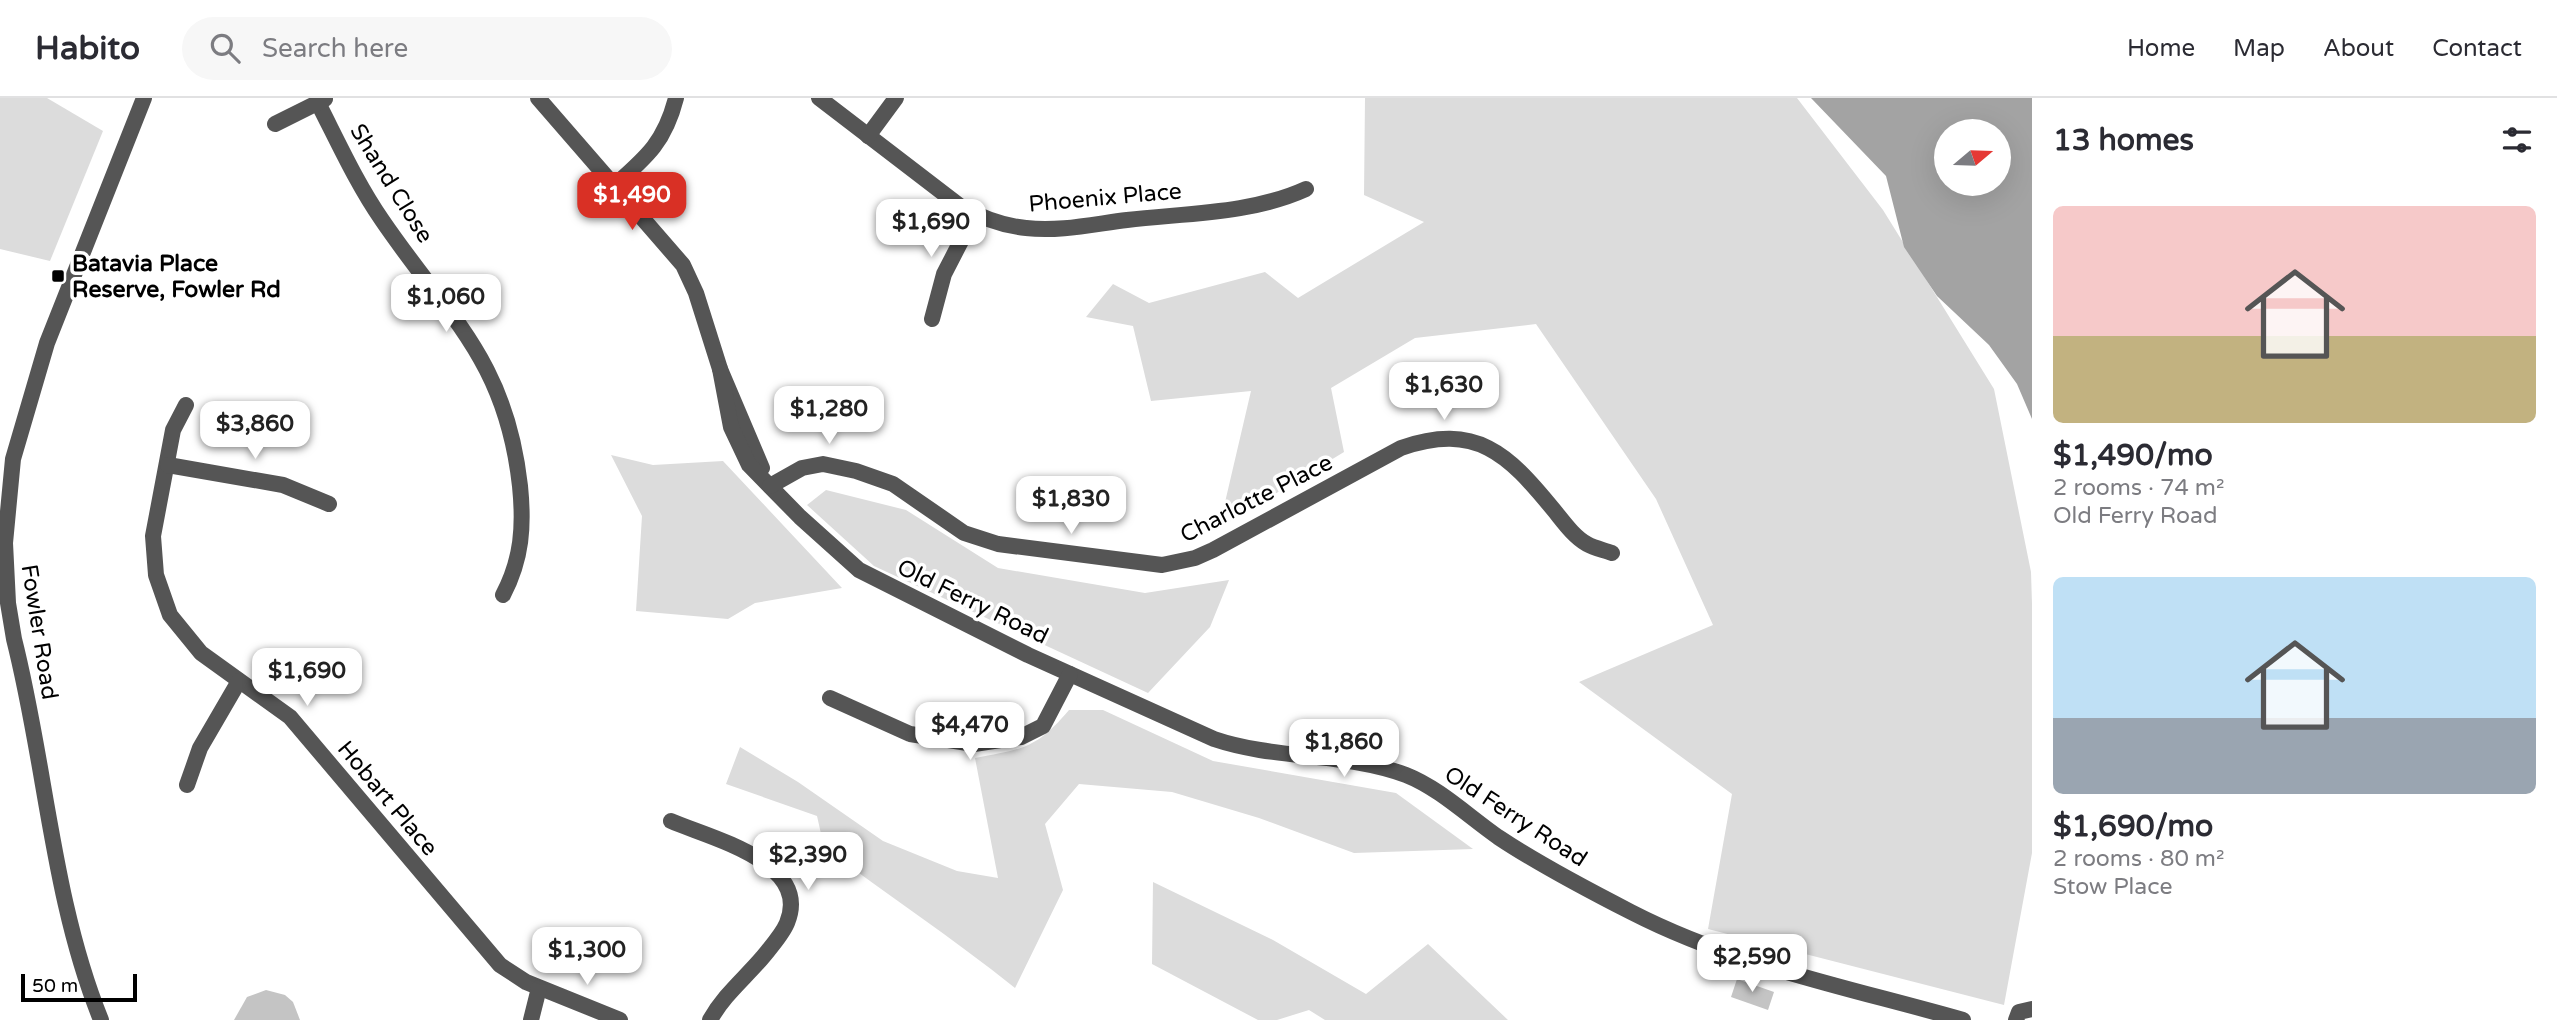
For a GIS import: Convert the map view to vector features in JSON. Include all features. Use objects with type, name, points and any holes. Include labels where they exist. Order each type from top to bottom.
[{"type":"street","name":"Fowler Road","points":[[101,1020],[87,982],[68,910],[14,639],[8,603],[3,534],[13,458],[43,355],[144,98]]},
{"type":"street","name":"Old Ferry Road","points":[[538,98],[683,265],[696,293],[720,369],[724,404],[736,442],[749,465],[800,517],[859,569],[1070,674],[1230,744],[1362,763],[1418,780],[1535,859],[1678,935],[1763,965],[1957,1019]]},
{"type":"street","points":[[615,184],[655,148],[669,125],[676,98]]},
{"type":"street","name":"Phoenix Place","points":[[819,98],[975,214],[1018,227],[1053,228],[1244,207],[1278,200],[1306,189]]},
{"type":"street","points":[[868,136],[896,98]]},
{"type":"street","points":[[275,124],[322,100]]},
{"type":"street","name":"Shand Close","points":[[322,100],[380,218],[470,336],[497,390],[514,449],[522,535],[515,569],[503,595]]},
{"type":"street","points":[[932,320],[941,280],[975,214]]},
{"type":"street","name":"Hobart Place","points":[[186,405],[173,430],[153,536],[159,589],[170,615],[190,643],[290,717],[493,959],[516,977],[620,1020]]},
{"type":"street","name":"Charlotte Place","points":[[770,486],[813,465],[840,467],[893,484],[952,526],[979,539],[1099,559],[1162,565],[1195,558],[1213,550],[1401,448],[1420,442],[1462,441],[1480,443],[1505,456],[1528,478],[1572,531],[1587,544],[1612,553]]},
{"type":"street","points":[[0,482],[13,458]]},
{"type":"street","points":[[168,465],[284,485],[329,504]]},
{"type":"street","points":[[830,698],[910,734],[974,744],[1021,737],[1043,726],[1070,674]]},
{"type":"street","points":[[187,785],[200,748],[239,681]]},
{"type":"street","points":[[671,821],[763,860],[779,874],[790,895],[787,924],[761,958],[725,995],[710,1020]]},
{"type":"street","points":[[531,1020],[539,988]]},
{"type":"street","points":[[2016,1020],[2019,1012],[2032,1009]]},
{"type":"shaded area","points":[[0,98],[47,98],[103,131],[50,261],[0,249]]},
{"type":"shaded area","points":[[1365,98],[1797,98],[1883,210],[1994,389],[2031,572],[2032,853],[2004,1005],[1708,929],[1732,794],[1579,682],[1713,625],[1656,499],[1536,324],[1415,338],[1331,388],[1344,452],[1219,528],[1251,391],[1151,401],[1133,326],[1086,317],[1113,284],[1149,303],[1265,272],[1298,298],[1424,222],[1364,195]]},
{"type":"shaded area","points":[[1811,98],[2032,98],[2032,419],[2017,384],[1989,345],[1937,296],[1904,247],[1886,176]]},
{"type":"shaded area","points":[[611,455],[653,465],[723,461],[842,588],[755,603],[728,619],[636,611],[642,516]]},
{"type":"shaded area","points":[[826,490],[906,510],[998,568],[1145,593],[1229,580],[1210,627],[1148,693],[874,566],[807,505]]},
{"type":"shaded area","points":[[1069,710],[1103,710],[1213,761],[1396,793],[1473,849],[1354,853],[1259,818],[1172,792],[1079,784],[1045,824],[1063,890],[1015,988],[824,847],[817,816],[726,784],[740,747],[798,782],[883,841],[957,871],[998,878],[975,758],[1028,745],[1047,733]]},
{"type":"shaded area","points":[[1153,882],[1273,940],[1366,994],[1428,944],[1508,1020],[1325,1020],[1309,1010],[1277,1020],[1258,1020],[1152,964]]},
{"type":"building","points":[[1737,979],[1774,992],[1768,1010],[1731,997]]},
{"type":"building","points":[[266,990],[285,995],[293,1002],[300,1020],[234,1020],[247,997]]},
{"type":"place","name":"Batavia Place Reserve, Fowler Rd","points":[[58,276]]}]
